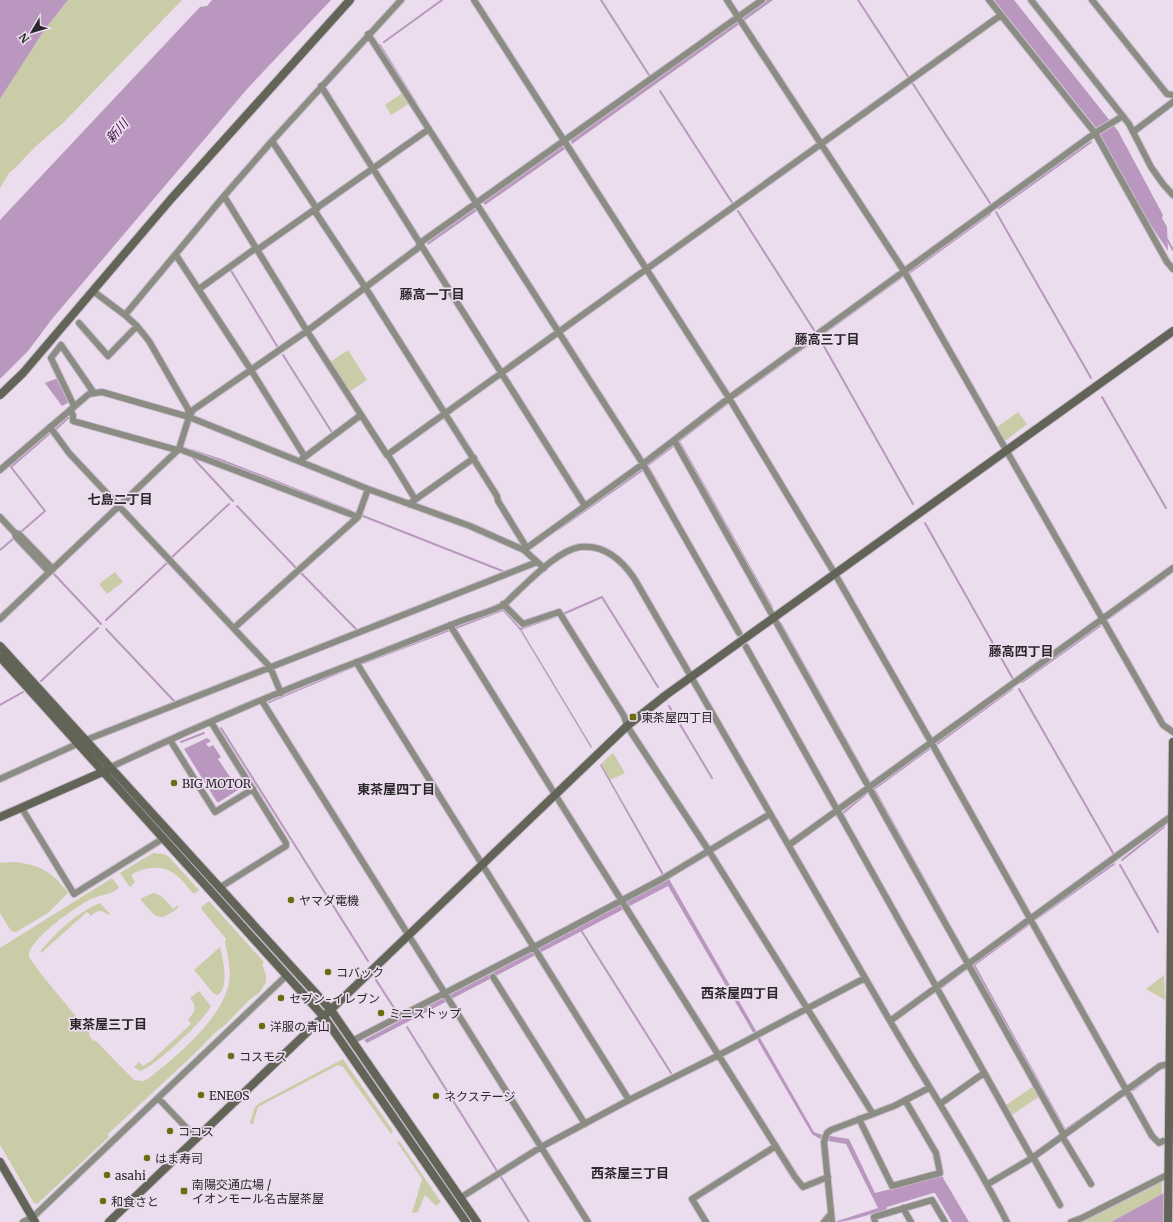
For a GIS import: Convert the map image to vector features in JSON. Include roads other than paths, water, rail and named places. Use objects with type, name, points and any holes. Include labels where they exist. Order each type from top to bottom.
[{"type":"street","points":[[0,395],[23,373],[171,199],[350,0]]},
{"type":"street","points":[[126,315],[272,140],[400,0]]},
{"type":"street","points":[[474,0],[729,398],[835,574],[1031,918],[1152,1136],[1158,1143],[1163,1141]]},
{"type":"street","points":[[727,0],[904,271],[1005,451],[1163,725],[1173,732]]},
{"type":"street","points":[[0,618],[178,450],[189,417],[193,410],[307,331],[418,248],[420,243],[476,203],[740,20],[762,0]]},
{"type":"street","points":[[989,0],[1096,132],[1167,262],[1173,269]]},
{"type":"street","points":[[1030,0],[1123,116],[1151,167],[1173,195]]},
{"type":"street","points":[[1092,0],[1167,94],[1173,95]]},
{"type":"street","points":[[388,455],[648,270],[1001,15]]},
{"type":"street","points":[[368,34],[643,464],[739,633]]},
{"type":"street","points":[[321,86],[585,506]]},
{"type":"street","points":[[1133,132],[1173,102]]},
{"type":"street","points":[[524,550],[904,271],[1096,132],[1123,116]]},
{"type":"street","points":[[198,289],[315,210],[429,129]]},
{"type":"street","points":[[272,140],[315,210],[474,458],[525,544],[524,550]]},
{"type":"street","points":[[224,196],[307,331],[416,499]]},
{"type":"street","points":[[176,254],[305,457]]},
{"type":"street","points":[[93,291],[126,315],[149,340],[188,409],[189,417]]},
{"type":"street","points":[[80,323],[108,356],[137,326]]},
{"type":"street","points":[[109,1222],[556,796],[627,726],[666,695],[773,617],[1173,331]]},
{"type":"street","points":[[94,393],[61,345],[51,358],[72,408],[73,421],[178,450],[358,517]]},
{"type":"street","points":[[0,470],[89,394],[102,392],[189,417],[368,489],[470,526],[524,550],[544,568]]},
{"type":"street","points":[[300,462],[361,415]]},
{"type":"street","points":[[50,427],[69,453],[270,667],[281,693]]},
{"type":"street","points":[[674,440],[1091,1184]]},
{"type":"street","points":[[409,504],[474,458]]},
{"type":"street","points":[[234,628],[358,517],[368,489]]},
{"type":"street","points":[[0,517],[15,533],[16,537],[51,571]]},
{"type":"street","points":[[0,816],[103,772],[211,722],[356,662],[503,604],[544,568],[568,550],[589,547],[598,548],[618,558],[626,566],[634,578],[929,1088],[966,1145],[1007,1222]]},
{"type":"street","points":[[0,779],[86,740],[537,562]]},
{"type":"street","points":[[789,845],[1101,618],[1173,568]]},
{"type":"street","points":[[503,604],[523,624],[559,612],[624,716],[627,726],[709,851],[873,1114]]},
{"type":"street","points":[[450,625],[795,1177],[803,1187],[828,1177]]},
{"type":"street","points":[[0,646],[331,1010],[477,1222]]},
{"type":"street","points":[[746,647],[936,988],[1060,1205]]},
{"type":"street","points":[[0,657],[324,1017],[466,1222]]},
{"type":"street","points":[[356,662],[629,1100]]},
{"type":"street","points":[[262,701],[588,1222]]},
{"type":"street","points":[[211,722],[286,843],[286,846],[219,888]]},
{"type":"street","points":[[170,740],[215,812],[253,789]]},
{"type":"street","points":[[1168,1222],[1173,742]]},
{"type":"street","points":[[21,807],[74,894],[164,838]]},
{"type":"street","points":[[352,1041],[447,996],[536,950],[662,880],[770,814]]},
{"type":"street","points":[[890,1021],[1173,816]]},
{"type":"street","points":[[23,1222],[34,1220],[158,1098],[287,975]]},
{"type":"street","points":[[493,977],[585,1124]]},
{"type":"street","points":[[460,1198],[541,1148],[629,1100],[754,1037],[865,978]]},
{"type":"street","points":[[988,1184],[1033,1158],[1160,1066],[1169,1064]]},
{"type":"street","points":[[940,1104],[984,1073]]},
{"type":"street","points":[[824,1222],[832,1219],[824,1142],[827,1133],[831,1130],[894,1106],[929,1088]]},
{"type":"street","points":[[158,1098],[197,1138]]},
{"type":"street","points":[[859,1119],[892,1186],[940,1173],[936,1153],[905,1100]]},
{"type":"street","points":[[706,1222],[692,1199],[776,1146]]},
{"type":"street","points":[[0,1162],[34,1220]]},
{"type":"street","points":[[1071,1222],[1169,1176]]},
{"type":"street","points":[[875,1222],[874,1217],[932,1200],[945,1222]]},
{"type":"street","points":[[903,1208],[911,1222]]},
{"type":"water","points":[[0,0],[68,0],[45,29],[0,99]]},
{"type":"water","name":"新川","points":[[212,0],[331,0],[247,89],[52,319],[28,351],[0,379],[0,220],[200,7],[207,6]]},
{"type":"water","points":[[767,0],[773,0],[572,144],[571,140]]},
{"type":"water","points":[[994,0],[1014,0],[1118,131],[1163,215],[1162,218],[1167,227],[1168,251],[1143,213],[1097,129]]},
{"type":"water","points":[[563,146],[565,149],[485,205],[483,202]]},
{"type":"water","points":[[476,207],[478,210],[428,245],[427,243]]},
{"type":"water","points":[[58,378],[69,402],[62,406],[45,383]]},
{"type":"water","points":[[504,609],[521,629],[592,747],[591,748],[520,630],[503,611],[456,629],[456,627]]},
{"type":"water","points":[[448,630],[450,631],[361,665],[361,663]]},
{"type":"water","points":[[354,666],[355,667],[267,704],[268,702]]},
{"type":"water","points":[[207,738],[211,741],[206,744],[209,747],[213,745],[221,757],[218,759],[238,789],[219,802],[217,802],[184,749]]},
{"type":"water","points":[[601,764],[664,874],[662,875],[600,765]]},
{"type":"water","points":[[669,879],[814,1132],[849,1139],[875,1193],[942,1176],[969,1222],[952,1222],[935,1193],[933,1193],[887,1207],[886,1210],[840,1222],[834,1222],[878,1208],[846,1144],[823,1140],[812,1134],[668,886],[367,1043],[364,1040]]},
{"type":"water","points":[[1173,1188],[1173,1218],[1162,1222],[1111,1222]]},
{"type":"waterway","points":[[384,42],[442,0]]},
{"type":"waterway","points":[[601,0],[649,75]]},
{"type":"waterway","points":[[858,0],[909,78]]},
{"type":"waterway","points":[[380,45],[416,103]]},
{"type":"waterway","points":[[913,84],[990,203]]},
{"type":"waterway","points":[[660,91],[733,204]]},
{"type":"waterway","points":[[999,208],[1091,142]]},
{"type":"waterway","points":[[738,211],[814,330]]},
{"type":"waterway","points":[[996,212],[1091,378]]},
{"type":"waterway","points":[[909,273],[990,214]]},
{"type":"waterway","points":[[1167,239],[1173,250]]},
{"type":"waterway","points":[[230,269],[277,346]]},
{"type":"waterway","points":[[823,334],[902,277]]},
{"type":"waterway","points":[[736,397],[816,339]]},
{"type":"waterway","points":[[821,341],[913,504]]},
{"type":"waterway","points":[[283,355],[333,434]]},
{"type":"waterway","points":[[1102,397],[1166,508]]},
{"type":"waterway","points":[[679,441],[727,404]]},
{"type":"waterway","points":[[56,429],[68,418],[71,418]]},
{"type":"waterway","points":[[22,531],[45,511],[11,467],[49,434]]},
{"type":"waterway","points":[[680,443],[772,607]]},
{"type":"waterway","points":[[648,465],[672,447]]},
{"type":"waterway","points":[[191,450],[221,460],[351,511]]},
{"type":"waterway","points":[[193,458],[233,501]]},
{"type":"waterway","points":[[649,468],[670,505]]},
{"type":"waterway","points":[[559,529],[644,469]]},
{"type":"waterway","points":[[172,557],[229,504]]},
{"type":"waterway","points":[[237,506],[297,569]]},
{"type":"waterway","points":[[363,516],[505,572]]},
{"type":"waterway","points":[[925,523],[1013,679]]},
{"type":"waterway","points":[[0,550],[13,539]]},
{"type":"waterway","points":[[106,620],[167,563]]},
{"type":"waterway","points":[[54,574],[101,624]]},
{"type":"waterway","points":[[302,574],[356,629]]},
{"type":"waterway","points":[[1108,619],[1165,578]]},
{"type":"waterway","points":[[563,614],[602,597],[658,687]]},
{"type":"waterway","points":[[520,629],[557,616]]},
{"type":"waterway","points":[[781,624],[870,783]]},
{"type":"waterway","points":[[1022,682],[1100,626]]},
{"type":"waterway","points":[[41,681],[98,628]]},
{"type":"waterway","points":[[106,629],[175,702]]},
{"type":"waterway","points":[[937,744],[1012,689]]},
{"type":"waterway","points":[[1019,689],[1113,853]]},
{"type":"waterway","points":[[0,705],[23,692]]},
{"type":"waterway","points":[[669,706],[712,778]]},
{"type":"waterway","points":[[221,728],[368,961]]},
{"type":"waterway","points":[[181,742],[204,733]]},
{"type":"waterway","points":[[929,749],[874,789],[969,960]]},
{"type":"waterway","points":[[842,815],[867,793]]},
{"type":"waterway","points":[[1122,860],[1164,827]]},
{"type":"waterway","points":[[1036,919],[1114,864]]},
{"type":"waterway","points":[[1120,865],[1158,932]]},
{"type":"waterway","points":[[1028,925],[974,965],[1064,1128]]},
{"type":"waterway","points":[[579,927],[671,1073]]},
{"type":"waterway","points":[[941,991],[941,988],[966,969]]},
{"type":"waterway","points":[[376,980],[398,1014]]},
{"type":"waterway","points":[[407,1027],[497,1171]]},
{"type":"waterway","points":[[1133,1090],[1153,1075]]},
{"type":"waterway","points":[[1066,1129],[1088,1114]]},
{"type":"waterway","points":[[501,1177],[529,1222]]},
{"type":"place","name":"東茶屋四丁目","points":[[633,717]]},
{"type":"place","name":"BIG MOTOR","points":[[174,783]]},
{"type":"place","name":"ヤマダ電機","points":[[291,900]]},
{"type":"place","name":"コバック","points":[[328,972]]},
{"type":"place","name":"セブン-イレブン","points":[[281,998]]},
{"type":"place","name":"ミニストップ","points":[[381,1013]]},
{"type":"place","name":"洋服の青山","points":[[262,1026]]},
{"type":"place","name":"コスモス","points":[[231,1056]]},
{"type":"place","name":"ENEOS","points":[[201,1095]]},
{"type":"place","name":"ネクステージ","points":[[436,1096]]},
{"type":"place","name":"ココス","points":[[170,1131]]},
{"type":"place","name":"はま寿司","points":[[147,1158]]},
{"type":"place","name":"asahi","points":[[107,1175]]},
{"type":"place","name":"南陽交通広場 / イオンモール名古屋茶屋","points":[[184,1191]]},
{"type":"place","name":"和食さと","points":[[103,1201]]},
{"type":"district","name":"藤高一丁目","points":[[432,294]]},
{"type":"district","name":"藤高三丁目","points":[[827,339]]},
{"type":"district","name":"七島二丁目","points":[[120,499]]},
{"type":"district","name":"藤高四丁目","points":[[1021,651]]},
{"type":"district","name":"東茶屋四丁目","points":[[396,789]]},
{"type":"district","name":"西茶屋四丁目","points":[[740,993]]},
{"type":"district","name":"東茶屋三丁目","points":[[108,1024]]},
{"type":"district","name":"西茶屋三丁目","points":[[630,1173]]}]
